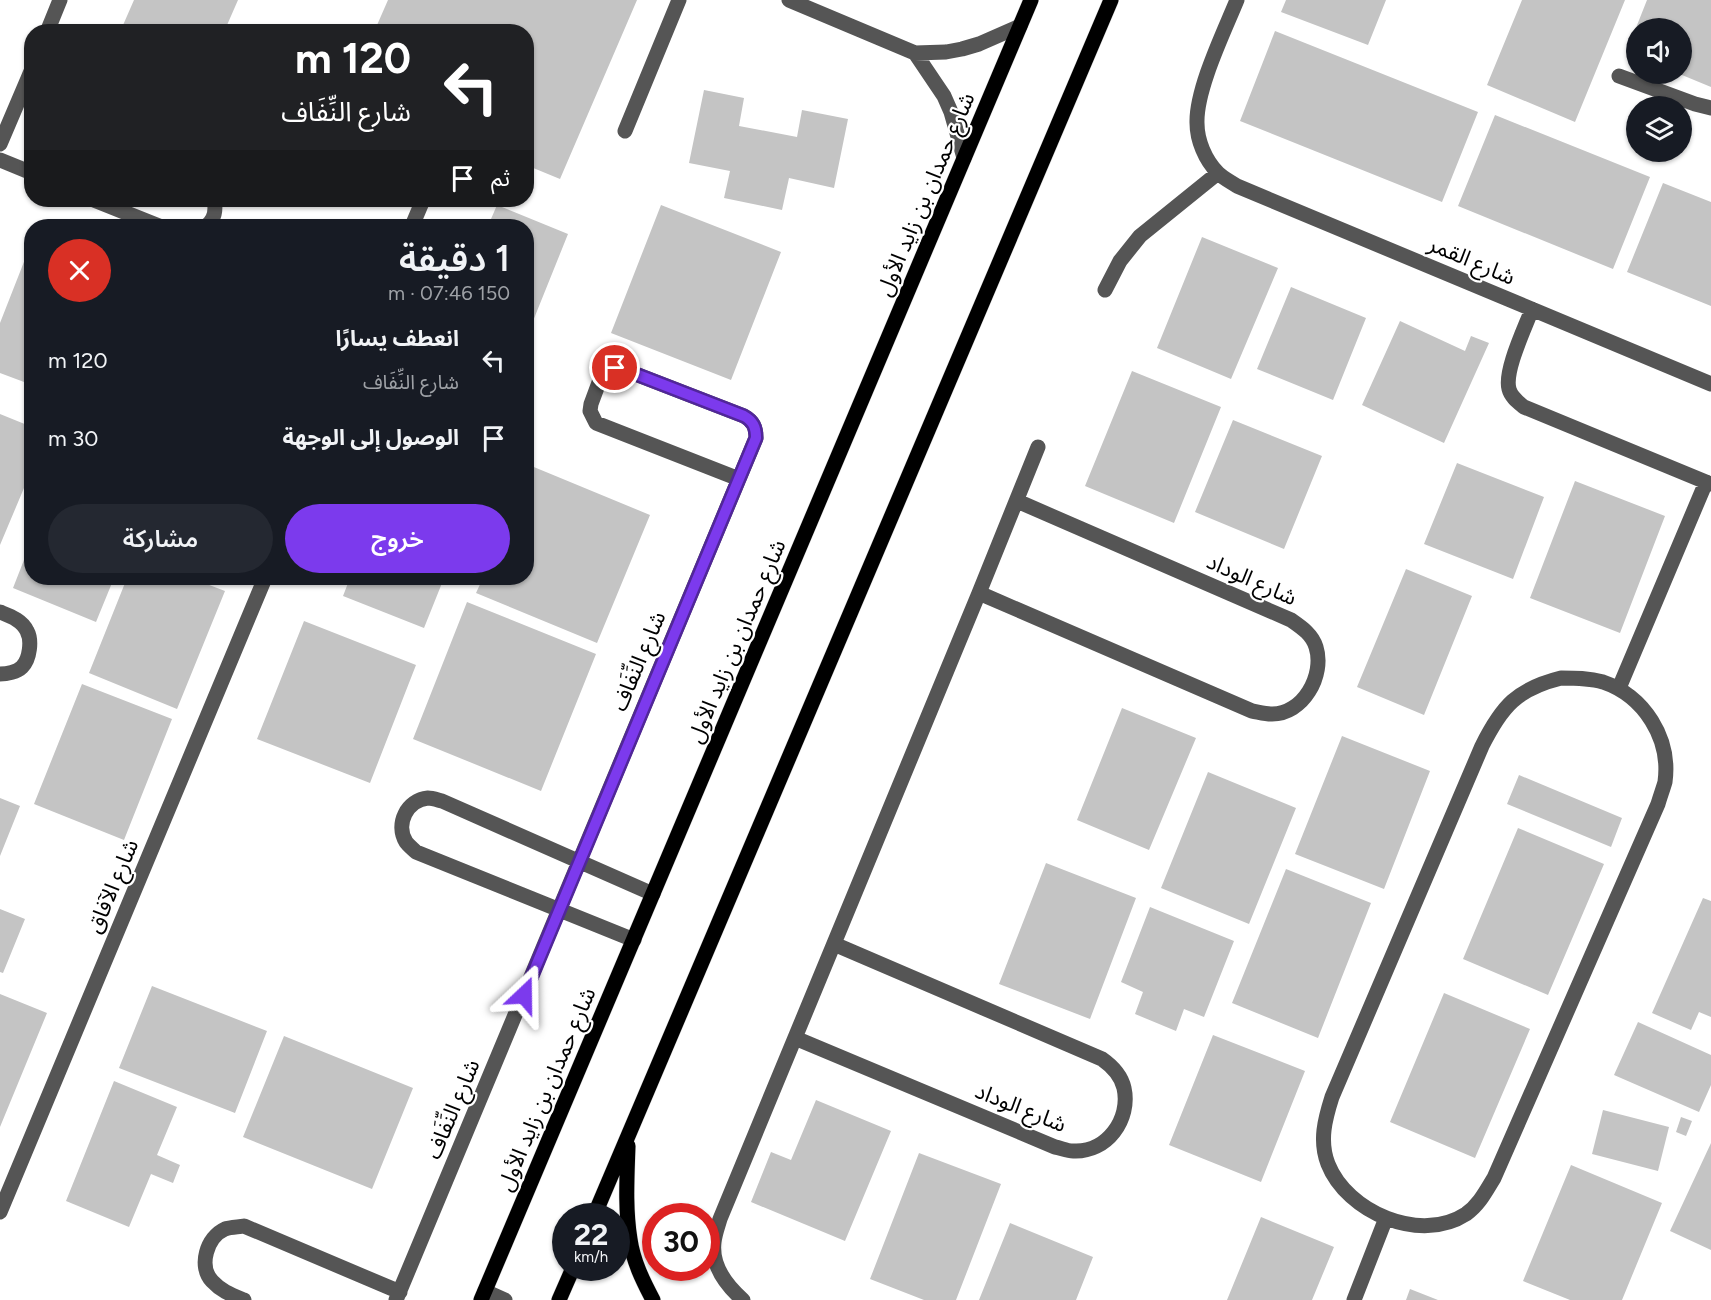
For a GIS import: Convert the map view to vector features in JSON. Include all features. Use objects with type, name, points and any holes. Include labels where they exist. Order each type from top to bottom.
[{"type":"main road","name":"شارع حمدان بن زايد الأول","points":[[483,1295],[1031,0]]},
{"type":"main road","points":[[599,1203],[1111,0]]},
{"type":"main road","points":[[628,1135],[627,1192],[630,1240],[641,1278],[653,1300]]},
{"type":"main road","points":[[559,1300],[567,1281]]},
{"type":"street","points":[[50,24],[60,0]]},
{"type":"street","points":[[625,131],[678,0]]},
{"type":"street","points":[[789,0],[915,53],[962,49],[1020,26]]},
{"type":"street","name":"شارع القمر","points":[[1237,0],[1207,77],[1196,122],[1199,140],[1218,173],[1237,186],[1711,384]]},
{"type":"street","points":[[915,53],[944,96],[964,158]]},
{"type":"street","points":[[1619,76],[1711,108]]},
{"type":"street","points":[[0,144],[24,104]]},
{"type":"street","points":[[0,160],[24,170]]},
{"type":"street","points":[[1105,290],[1120,261],[1140,236],[1218,173]]},
{"type":"street","points":[[112,207],[142,219]]},
{"type":"street","points":[[1532,309],[1510,366],[1509,391],[1515,400],[1524,407],[1709,483],[1619,688]]},
{"type":"street","name":"شارع النِّفَاف","points":[[244,1300],[225,1292],[210,1279],[204,1260],[210,1241],[225,1229],[244,1226],[398,1296],[579,861],[739,479],[756,438],[754,425],[749,419],[620,368],[609,369],[601,377],[590,411],[596,423],[739,479]]},
{"type":"street","points":[[743,1300],[727,1286],[717,1267],[713,1244],[720,1219],[1038,447]]},
{"type":"street","name":"شارع الوداد","points":[[979,593],[1252,711],[1271,715],[1287,711],[1302,700],[1314,685],[1318,668],[1316,646],[1306,631],[1291,620],[1017,501]]},
{"type":"street","name":"شارع الآفاق","points":[[0,1212],[262,585]]},
{"type":"street","points":[[0,612],[16,619],[27,631],[31,647],[23,666],[8,674],[0,674]]},
{"type":"street","points":[[1561,678],[1581,678],[1601,681],[1619,688],[1636,701],[1650,718],[1660,737],[1665,758],[1665,781],[1658,804],[1527,1103],[1494,1178],[1481,1200],[1467,1214],[1448,1222],[1427,1226],[1386,1218],[1366,1208],[1350,1196],[1337,1181],[1328,1163],[1323,1143],[1324,1120],[1482,746],[1494,722],[1508,704],[1524,692],[1542,683],[1561,678]]},
{"type":"street","points":[[634,940],[416,852],[406,842],[401,828],[405,814],[414,803],[428,798],[442,801],[653,894]]},
{"type":"street","name":"شارع الوداد","points":[[795,1038],[1055,1146],[1073,1151],[1091,1149],[1107,1140],[1118,1127],[1126,1105],[1124,1086],[1114,1068],[1102,1059],[834,944]]},
{"type":"street","points":[[1354,1300],[1386,1218]]},
{"type":"street","points":[[483,1295],[505,1300]]},
{"type":"building","points":[[134,0],[238,0],[228,24],[124,24]]},
{"type":"building","points":[[388,0],[637,0],[560,179],[534,168],[534,24],[378,24]]},
{"type":"building","points":[[1286,0],[1386,0],[1368,45],[1281,12]]},
{"type":"building","points":[[1522,0],[1625,0],[1575,122],[1487,85]]},
{"type":"building","points":[[1647,0],[1711,0],[1711,87],[1692,79],[1692,18],[1640,18]]},
{"type":"building","points":[[1275,31],[1478,112],[1442,202],[1240,121]]},
{"type":"building","points":[[704,90],[744,98],[739,126],[797,137],[802,110],[848,119],[834,188],[789,178],[782,210],[724,198],[730,171],[689,163]]},
{"type":"building","points":[[1495,115],[1650,177],[1613,269],[1458,206]]},
{"type":"building","points":[[1663,183],[1711,202],[1711,306],[1627,272]]},
{"type":"building","points":[[661,205],[781,252],[731,380],[611,333]]},
{"type":"building","points":[[496,207],[502,207],[531,219],[491,219]]},
{"type":"building","points":[[534,220],[568,234],[534,319]]},
{"type":"building","points":[[1202,237],[1278,268],[1231,379],[1157,348]]},
{"type":"building","points":[[24,262],[24,382],[0,373],[0,323]]},
{"type":"building","points":[[1291,287],[1366,318],[1333,400],[1257,369]]},
{"type":"building","points":[[1400,321],[1465,351],[1471,336],[1489,343],[1444,443],[1362,405]]},
{"type":"building","points":[[1132,371],[1221,407],[1174,523],[1085,486]]},
{"type":"building","points":[[0,414],[24,424],[24,488],[0,545]]},
{"type":"building","points":[[1233,420],[1322,456],[1284,549],[1195,512]]},
{"type":"building","points":[[1457,463],[1544,497],[1513,579],[1424,544]]},
{"type":"building","points":[[534,467],[650,515],[597,643],[476,593],[480,585],[534,585]]},
{"type":"building","points":[[1575,481],[1665,516],[1620,633],[1530,598]]},
{"type":"building","points":[[24,560],[24,585],[111,585],[96,622],[13,588]]},
{"type":"building","points":[[1406,569],[1472,596],[1424,715],[1357,687]]},
{"type":"building","points":[[124,585],[209,585],[225,591],[177,709],[89,673]]},
{"type":"building","points":[[347,585],[441,585],[424,628],[343,596]]},
{"type":"building","points":[[467,602],[596,654],[541,791],[413,739]]},
{"type":"building","points":[[304,621],[416,665],[370,783],[257,739]]},
{"type":"building","points":[[82,684],[172,719],[124,840],[34,804]]},
{"type":"building","points":[[1122,708],[1196,738],[1149,850],[1077,820]]},
{"type":"building","points":[[1342,736],[1430,771],[1384,889],[1295,854]]},
{"type":"building","points":[[1208,772],[1296,808],[1249,924],[1161,888]]},
{"type":"building","points":[[1519,775],[1622,818],[1611,847],[1507,804]]},
{"type":"building","points":[[0,798],[20,806],[0,856]]},
{"type":"building","points":[[1518,828],[1604,864],[1548,995],[1463,959]]},
{"type":"building","points":[[1046,863],[1136,898],[1090,1019],[999,984]]},
{"type":"building","points":[[1286,869],[1371,903],[1318,1038],[1232,1003]]},
{"type":"building","points":[[1703,898],[1711,901],[1711,1017],[1699,1012],[1691,1030],[1652,1013]]},
{"type":"building","points":[[1150,907],[1234,941],[1204,1017],[1184,1009],[1176,1031],[1135,1014],[1143,992],[1121,982]]},
{"type":"building","points":[[0,909],[25,919],[3,973],[0,972]]},
{"type":"building","points":[[152,986],[267,1031],[235,1113],[119,1068]]},
{"type":"building","points":[[1444,993],[1530,1029],[1475,1158],[1390,1122]]},
{"type":"building","points":[[0,994],[47,1013],[0,1127]]},
{"type":"building","points":[[1638,1022],[1711,1055],[1711,1085],[1699,1112],[1614,1075]]},
{"type":"building","points":[[1213,1035],[1305,1071],[1261,1182],[1169,1145]]},
{"type":"building","points":[[284,1036],[413,1088],[372,1189],[243,1137]]},
{"type":"building","points":[[114,1081],[177,1107],[157,1155],[180,1165],[173,1183],[151,1174],[129,1227],[66,1201]]},
{"type":"building","points":[[816,1100],[891,1131],[845,1241],[751,1202],[771,1152],[791,1160]]},
{"type":"building","points":[[1603,1110],[1669,1127],[1658,1171],[1592,1154]]},
{"type":"building","points":[[1681,1117],[1692,1121],[1686,1136],[1676,1132]]},
{"type":"building","points":[[1711,1143],[1711,1250],[1670,1231]]},
{"type":"building","points":[[919,1153],[1001,1184],[956,1300],[924,1300],[870,1279]]},
{"type":"building","points":[[1571,1165],[1662,1203],[1622,1300],[1570,1300],[1523,1281]]},
{"type":"building","points":[[1261,1217],[1334,1247],[1312,1300],[1227,1300]]},
{"type":"building","points":[[1010,1223],[1093,1257],[1076,1300],[979,1300]]},
{"type":"building","points":[[1410,1289],[1438,1300],[1406,1300]]},
{"type":"route","points":[[524,995],[756,438],[754,425],[744,416],[615,368]]}]
